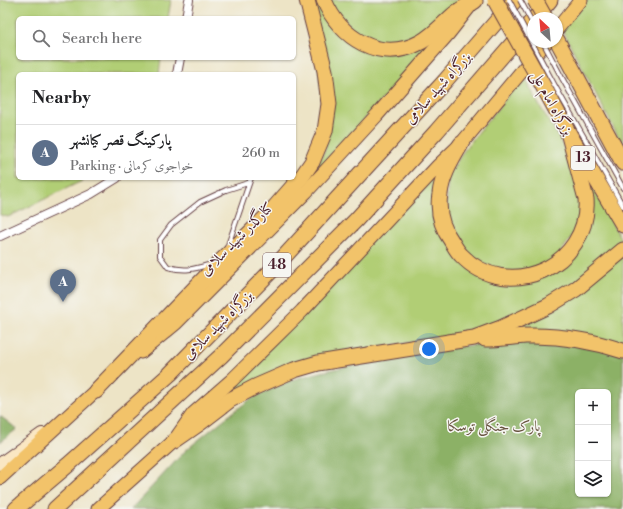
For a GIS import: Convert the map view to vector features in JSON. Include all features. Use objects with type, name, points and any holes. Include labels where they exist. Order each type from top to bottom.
[{"type":"highway","points":[[96,391],[222,260],[266,217],[303,175],[312,162],[325,131],[329,104],[328,88],[323,64],[307,0]]},
{"type":"highway","points":[[324,0],[328,10],[350,36],[359,42],[380,49],[397,49],[411,46],[427,38],[437,31],[452,15],[475,0]]},
{"type":"highway","name":"بزرگراه امام علی","points":[[495,0],[551,89],[568,132],[622,223]]},
{"type":"highway","name":"بزرگراه شهید سلامی","points":[[16,509],[170,374],[272,270],[445,81],[515,0]]},
{"type":"highway","points":[[535,0],[542,12]]},
{"type":"highway","name":"بزرگراه شهید سلامی","points":[[540,12],[550,0]]},
{"type":"highway","name":"بزرگراه شهید سلامی","points":[[55,509],[221,356],[356,220],[436,132],[527,27]]},
{"type":"highway","name":"13","points":[[561,48],[623,163]]},
{"type":"highway","points":[[461,144],[442,180],[439,202],[442,225],[460,254],[469,262],[479,269],[497,276],[516,277],[540,272],[561,260],[570,252],[578,240],[582,230],[587,207],[586,199],[568,132]]},
{"type":"highway","points":[[174,441],[230,400],[255,386],[294,370],[318,363],[474,338],[501,328],[548,306],[576,289],[623,250]]},
{"type":"highway","points":[[474,338],[494,339],[525,336],[555,336],[584,340],[623,351]]},
{"type":"main road","name":"کنارگذر شهید سلامی","points":[[0,478],[96,391],[176,323],[306,192],[377,115],[448,34],[475,0]]},
{"type":"main road","points":[[563,22],[581,0]]},
{"type":"main road","points":[[98,509],[174,441],[193,414],[232,380],[302,311],[461,144],[541,48]]},
{"type":"main road","points":[[0,464],[71,414]]},
{"type":"street","points":[[186,16],[189,0]]},
{"type":"street","points":[[177,72],[180,60]]},
{"type":"street","points":[[0,236],[91,194],[115,180]]},
{"type":"lane","points":[[509,0],[551,89],[623,206]]},
{"type":"lane","points":[[520,0],[527,13]]},
{"type":"lane","points":[[545,48],[623,188]]},
{"type":"lane","points":[[248,183],[226,190],[200,202],[171,225],[160,240],[160,256],[168,267],[180,271],[222,260],[250,180]]},
{"type":"green space","points":[[0,0],[171,0],[168,16],[16,16],[16,60],[161,60],[159,72],[16,72],[16,180],[84,180],[8,217],[0,215]]},
{"type":"green space","points":[[312,0],[320,0],[326,13],[389,53],[454,18],[346,140],[313,174],[326,147]]},
{"type":"green space","points":[[327,0],[462,0],[430,32],[393,45],[361,39]]},
{"type":"green space","points":[[587,0],[623,0],[623,146],[563,31],[563,28]]},
{"type":"green space","points":[[524,76],[539,105],[556,132],[573,166],[580,186],[582,222],[553,263],[506,274],[468,257],[446,224],[448,176],[465,149]]},
{"type":"green space","points":[[453,155],[437,217],[486,277],[567,262],[589,181],[623,243],[579,281],[529,310],[471,332],[330,356],[202,413]]},
{"type":"green space","points":[[623,256],[623,349],[507,331]]},
{"type":"green space","name":"پارک جنگلی توسکا","points":[[522,339],[548,339],[623,354],[623,509],[131,509],[186,450],[252,398],[291,380],[371,361],[457,347]]},
{"type":"green space","points":[[0,416],[17,429],[0,442]]},
{"type":"place","name":"پارکینگ قصر کیانشهر","points":[[63,302]]}]
